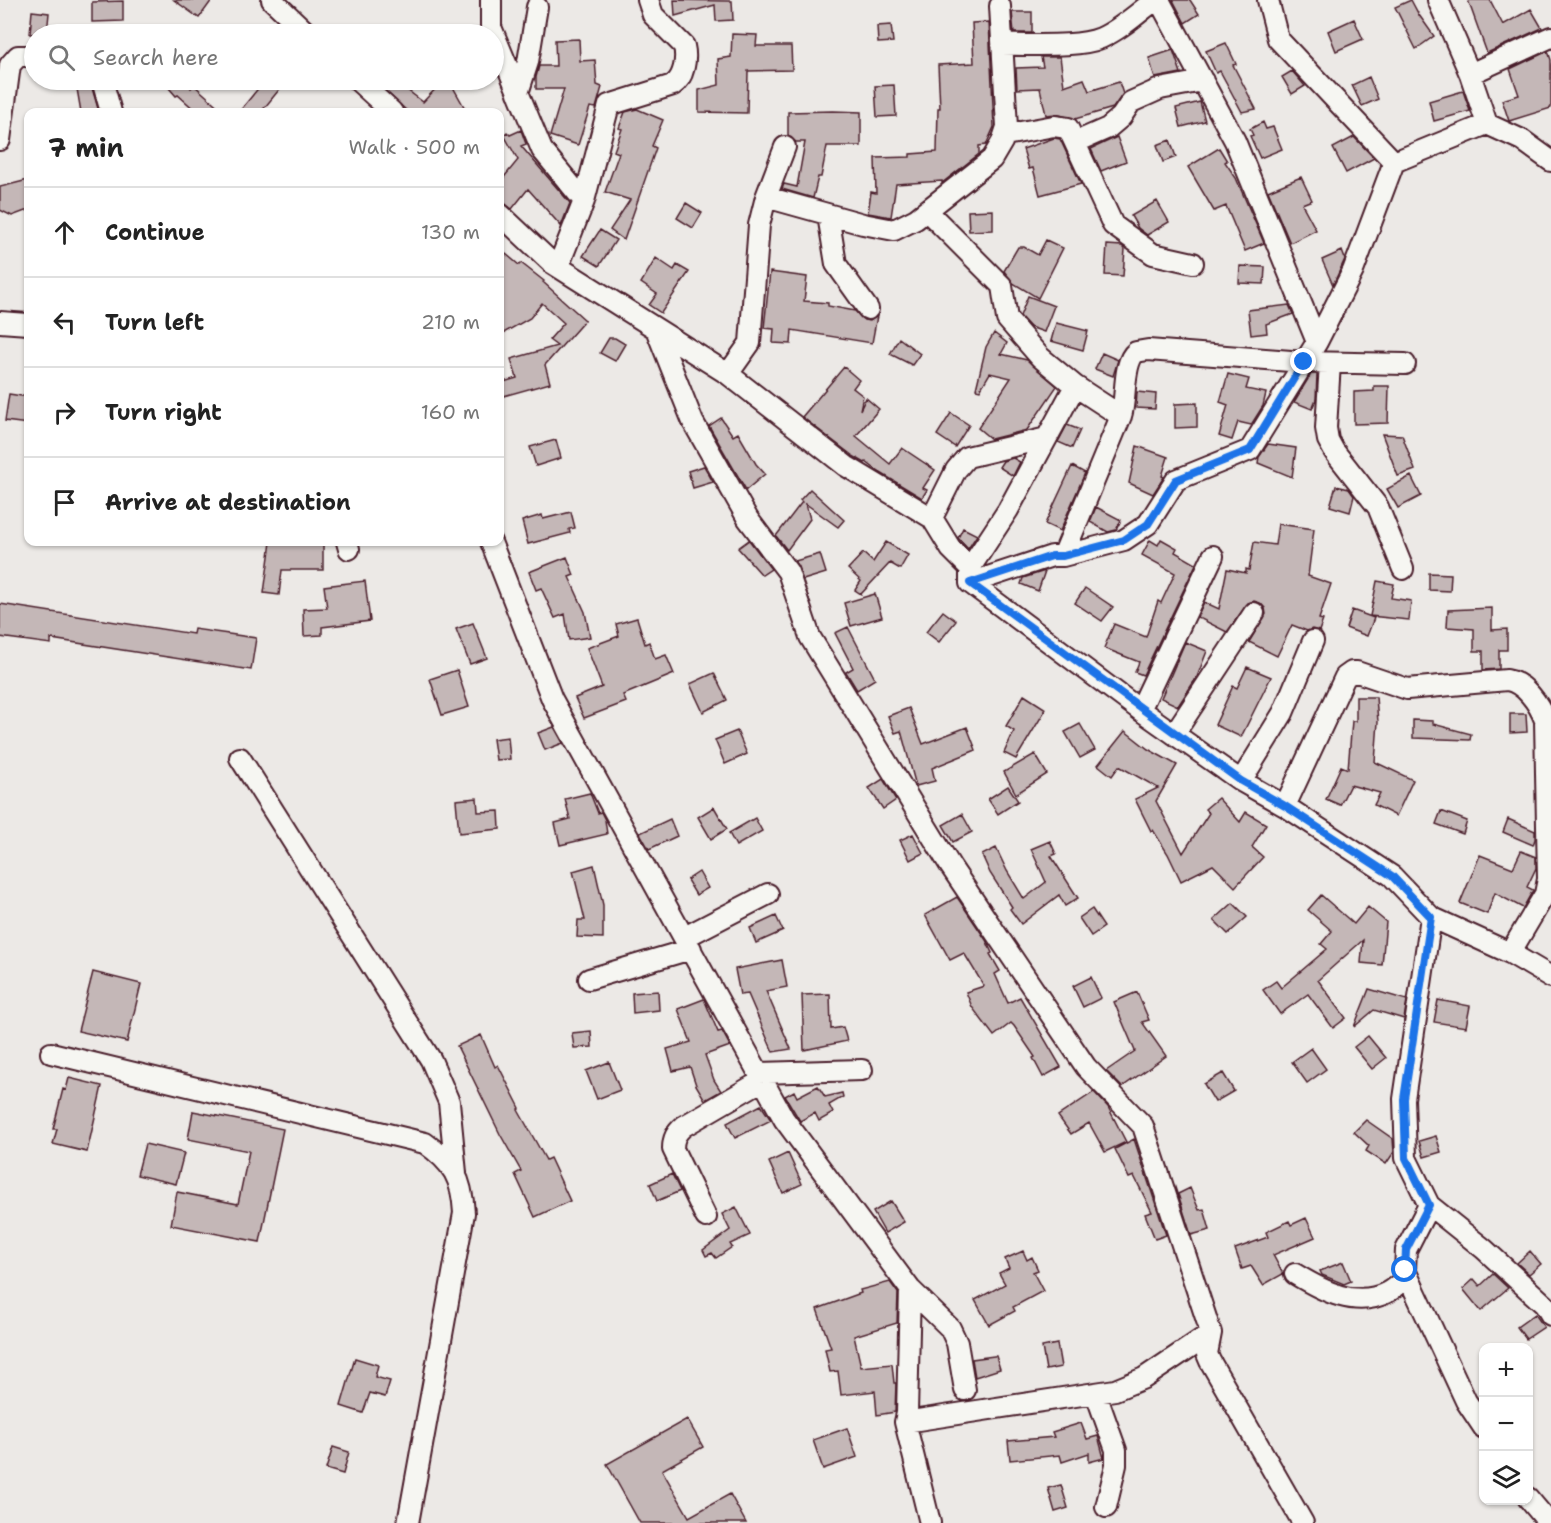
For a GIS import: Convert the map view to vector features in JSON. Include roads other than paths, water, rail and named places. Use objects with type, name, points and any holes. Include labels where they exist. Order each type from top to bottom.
[{"type":"street","points":[[272,0],[297,24]]},
{"type":"street","points":[[491,0],[491,24]]},
{"type":"street","points":[[558,267],[584,201],[609,105],[673,85],[682,74],[686,51],[684,46],[653,15],[648,0]]},
{"type":"street","points":[[1002,45],[1080,43],[1100,38],[1125,24],[1157,0],[1235,141],[1317,342]]},
{"type":"street","points":[[1268,0],[1278,39],[1394,162]]},
{"type":"street","points":[[1438,0],[1470,74],[1487,124],[1522,140],[1551,161]]},
{"type":"street","points":[[1000,6],[1007,127],[1000,145]]},
{"type":"street","points":[[518,93],[528,62],[537,7]]},
{"type":"street","points":[[1470,74],[1551,37]]},
{"type":"street","points":[[0,140],[10,65],[18,56],[24,56]]},
{"type":"street","points":[[504,59],[544,155],[584,201]]},
{"type":"street","points":[[1076,142],[1108,128],[1121,117],[1131,102],[1160,89],[1203,81]]},
{"type":"street","points":[[105,90],[110,108]]},
{"type":"street","points":[[368,90],[388,108]]},
{"type":"street","points":[[970,576],[1124,540],[1148,524],[1176,480],[1250,450],[1317,342],[1353,271],[1394,162],[1487,124]]},
{"type":"street","points":[[766,197],[828,215],[894,230],[927,211],[1000,145],[1062,125],[1068,128],[1076,142],[1113,225],[1153,254],[1193,263]]},
{"type":"street","points":[[728,374],[750,343],[758,231],[766,197],[785,147]]},
{"type":"street","points":[[927,211],[1002,286],[1007,319],[1044,362],[1075,386],[1121,416]]},
{"type":"street","points":[[828,215],[836,264],[868,309]]},
{"type":"street","points":[[504,218],[558,267],[728,374],[846,466],[932,518],[970,576],[1140,710],[1241,781],[1285,806],[1392,876],[1431,917],[1510,953],[1551,977]]},
{"type":"street","points":[[0,322],[24,324]]},
{"type":"street","points":[[656,329],[693,422],[748,519],[788,572],[810,637],[951,867],[1086,1067],[1143,1126],[1211,1333],[1207,1354],[1303,1523]]},
{"type":"street","points":[[1063,556],[1125,405],[1129,361],[1132,356],[1142,350],[1304,362],[1404,364]]},
{"type":"street","points":[[1330,363],[1326,428],[1328,440],[1378,507],[1403,569]]},
{"type":"street","points":[[970,576],[1075,386]]},
{"type":"street","points":[[932,518],[956,470],[968,457],[1047,438]]},
{"type":"street","points":[[493,546],[552,699],[784,1119],[910,1289],[950,1328],[957,1343],[965,1390]]},
{"type":"street","points":[[1140,710],[1213,556]]},
{"type":"street","points":[[1174,734],[1254,613]]},
{"type":"street","points":[[1241,781],[1283,713],[1313,641]]},
{"type":"street","points":[[1285,806],[1348,674],[1357,672],[1407,689],[1507,680],[1521,685],[1542,711],[1545,720],[1548,896],[1510,953]]},
{"type":"street","points":[[240,758],[431,1060],[449,1102],[456,1174],[463,1194],[464,1213],[408,1523]]},
{"type":"street","points":[[589,979],[688,943],[768,894]]},
{"type":"street","points":[[1431,917],[1404,1099],[1406,1158],[1429,1205],[1484,1249],[1545,1305],[1551,1315]]},
{"type":"street","points":[[51,1053],[425,1143],[444,1157],[456,1174]]},
{"type":"street","points":[[705,1218],[674,1149],[674,1140],[684,1126],[761,1077],[862,1071]]},
{"type":"street","points":[[1429,1205],[1406,1250],[1405,1270],[1466,1401],[1479,1420]]},
{"type":"street","points":[[1295,1274],[1321,1290],[1336,1296],[1354,1298],[1375,1297],[1389,1292],[1407,1278]]},
{"type":"street","points":[[910,1289],[908,1413],[905,1422],[930,1523]]},
{"type":"street","points":[[905,1422],[1115,1390],[1144,1378],[1211,1333]]},
{"type":"street","points":[[1096,1394],[1116,1450],[1116,1466],[1106,1507]]},
{"type":"street","points":[[1533,1504],[1551,1522]]}]
